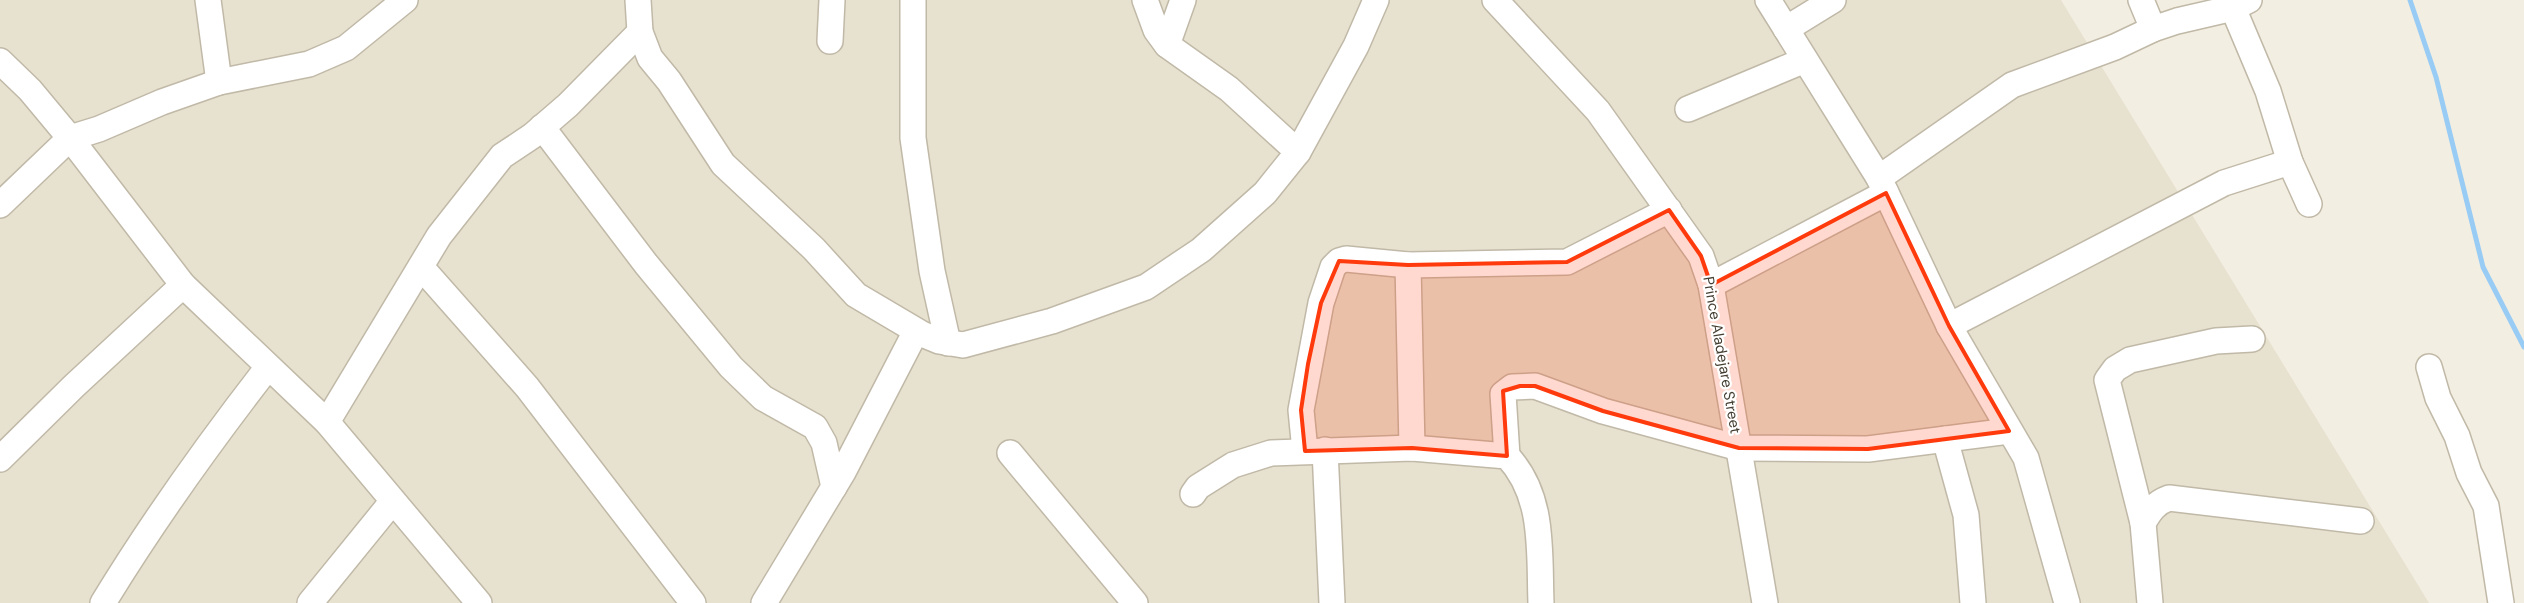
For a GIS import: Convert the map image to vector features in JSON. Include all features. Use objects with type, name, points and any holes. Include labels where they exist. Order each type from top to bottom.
[{"type":"street","points":[[208,0],[219,82]]},
{"type":"street","points":[[0,205],[70,138],[99,129],[162,102],[219,82],[317,61],[346,48],[405,0]]},
{"type":"street","points":[[638,0],[640,32],[650,58],[669,81],[723,164],[814,249],[856,295],[916,331],[939,341],[963,345],[1052,322],[1146,287],[1201,250],[1266,193],[1298,152],[1356,46],[1376,0]]},
{"type":"street","points":[[830,41],[832,0]]},
{"type":"street","points":[[913,0],[913,138],[932,271],[948,342]]},
{"type":"street","points":[[1145,0],[1156,30],[1167,45],[1228,89],[1298,152]]},
{"type":"street","points":[[1167,45],[1183,0]]},
{"type":"street","name":"Prince Aladejare Street","points":[[1495,0],[1598,111],[1701,256],[1711,284],[1765,603]]},
{"type":"street","points":[[1768,0],[1882,185],[1949,326],[2031,470],[2067,603]]},
{"type":"street","points":[[1786,29],[1833,0]]},
{"type":"street","points":[[2141,0],[2153,30]]},
{"type":"street","points":[[1711,284],[1882,185],[2012,84],[2115,47],[2177,21],[2241,4],[2290,162],[2309,204]]},
{"type":"street","points":[[328,422],[439,236],[502,156],[542,127],[568,105],[640,32]]},
{"type":"street","points":[[1688,109],[1805,60]]},
{"type":"street","points":[[0,61],[30,90],[70,138],[183,285],[328,422],[392,502],[479,603]]},
{"type":"street","points":[[542,127],[646,264],[731,367],[763,398],[815,428],[824,443],[834,488]]},
{"type":"street","points":[[1949,326],[2224,184],[2290,162]]},
{"type":"street","points":[[1332,603],[1315,451],[1301,410],[1320,303],[1333,267],[1339,261],[1346,259],[1408,265],[1567,262],[1669,210]]},
{"type":"street","points":[[1408,265],[1412,448]]},
{"type":"street","points":[[421,267],[527,387],[693,603]]},
{"type":"street","points":[[0,459],[74,386],[183,285]]},
{"type":"street","points":[[764,603],[834,488],[916,331]]},
{"type":"street","points":[[2150,603],[2143,523],[2107,380],[2115,369],[2130,360],[2216,341],[2252,339]]},
{"type":"street","points":[[103,603],[137,548],[211,440],[268,367]]},
{"type":"street","points":[[2429,367],[2438,398],[2457,436],[2469,473],[2486,506],[2501,603]]},
{"type":"street","points":[[1541,603],[1537,515],[1526,479],[1507,456],[1503,394],[1507,389],[1520,386],[1535,386],[1603,411],[1739,448],[1868,449],[2009,431]]},
{"type":"street","points":[[1945,440],[1966,515],[1973,603]]},
{"type":"street","points":[[1193,494],[1198,488],[1233,465],[1271,453],[1412,448],[1507,456]]},
{"type":"street","points":[[1010,453],[1135,603]]},
{"type":"street","points":[[2143,523],[2151,509],[2159,502],[2169,498],[2361,522]]},
{"type":"street","points":[[310,603],[392,502]]},
{"type":"highlighted area","points":[[1886,193],[1949,326],[2009,431],[1868,449],[1739,448],[1603,411],[1535,386],[1520,386],[1503,391],[1507,456],[1412,448],[1305,451],[1301,410],[1308,364],[1321,303],[1339,261],[1408,265],[1567,262],[1669,210],[1701,256],[1711,285]]},
{"type":"shaded area","points":[[0,0],[2061,0],[2429,603],[0,603]]},
{"type":"waterway","points":[[2410,0],[2436,77],[2483,267],[2524,347]]}]
